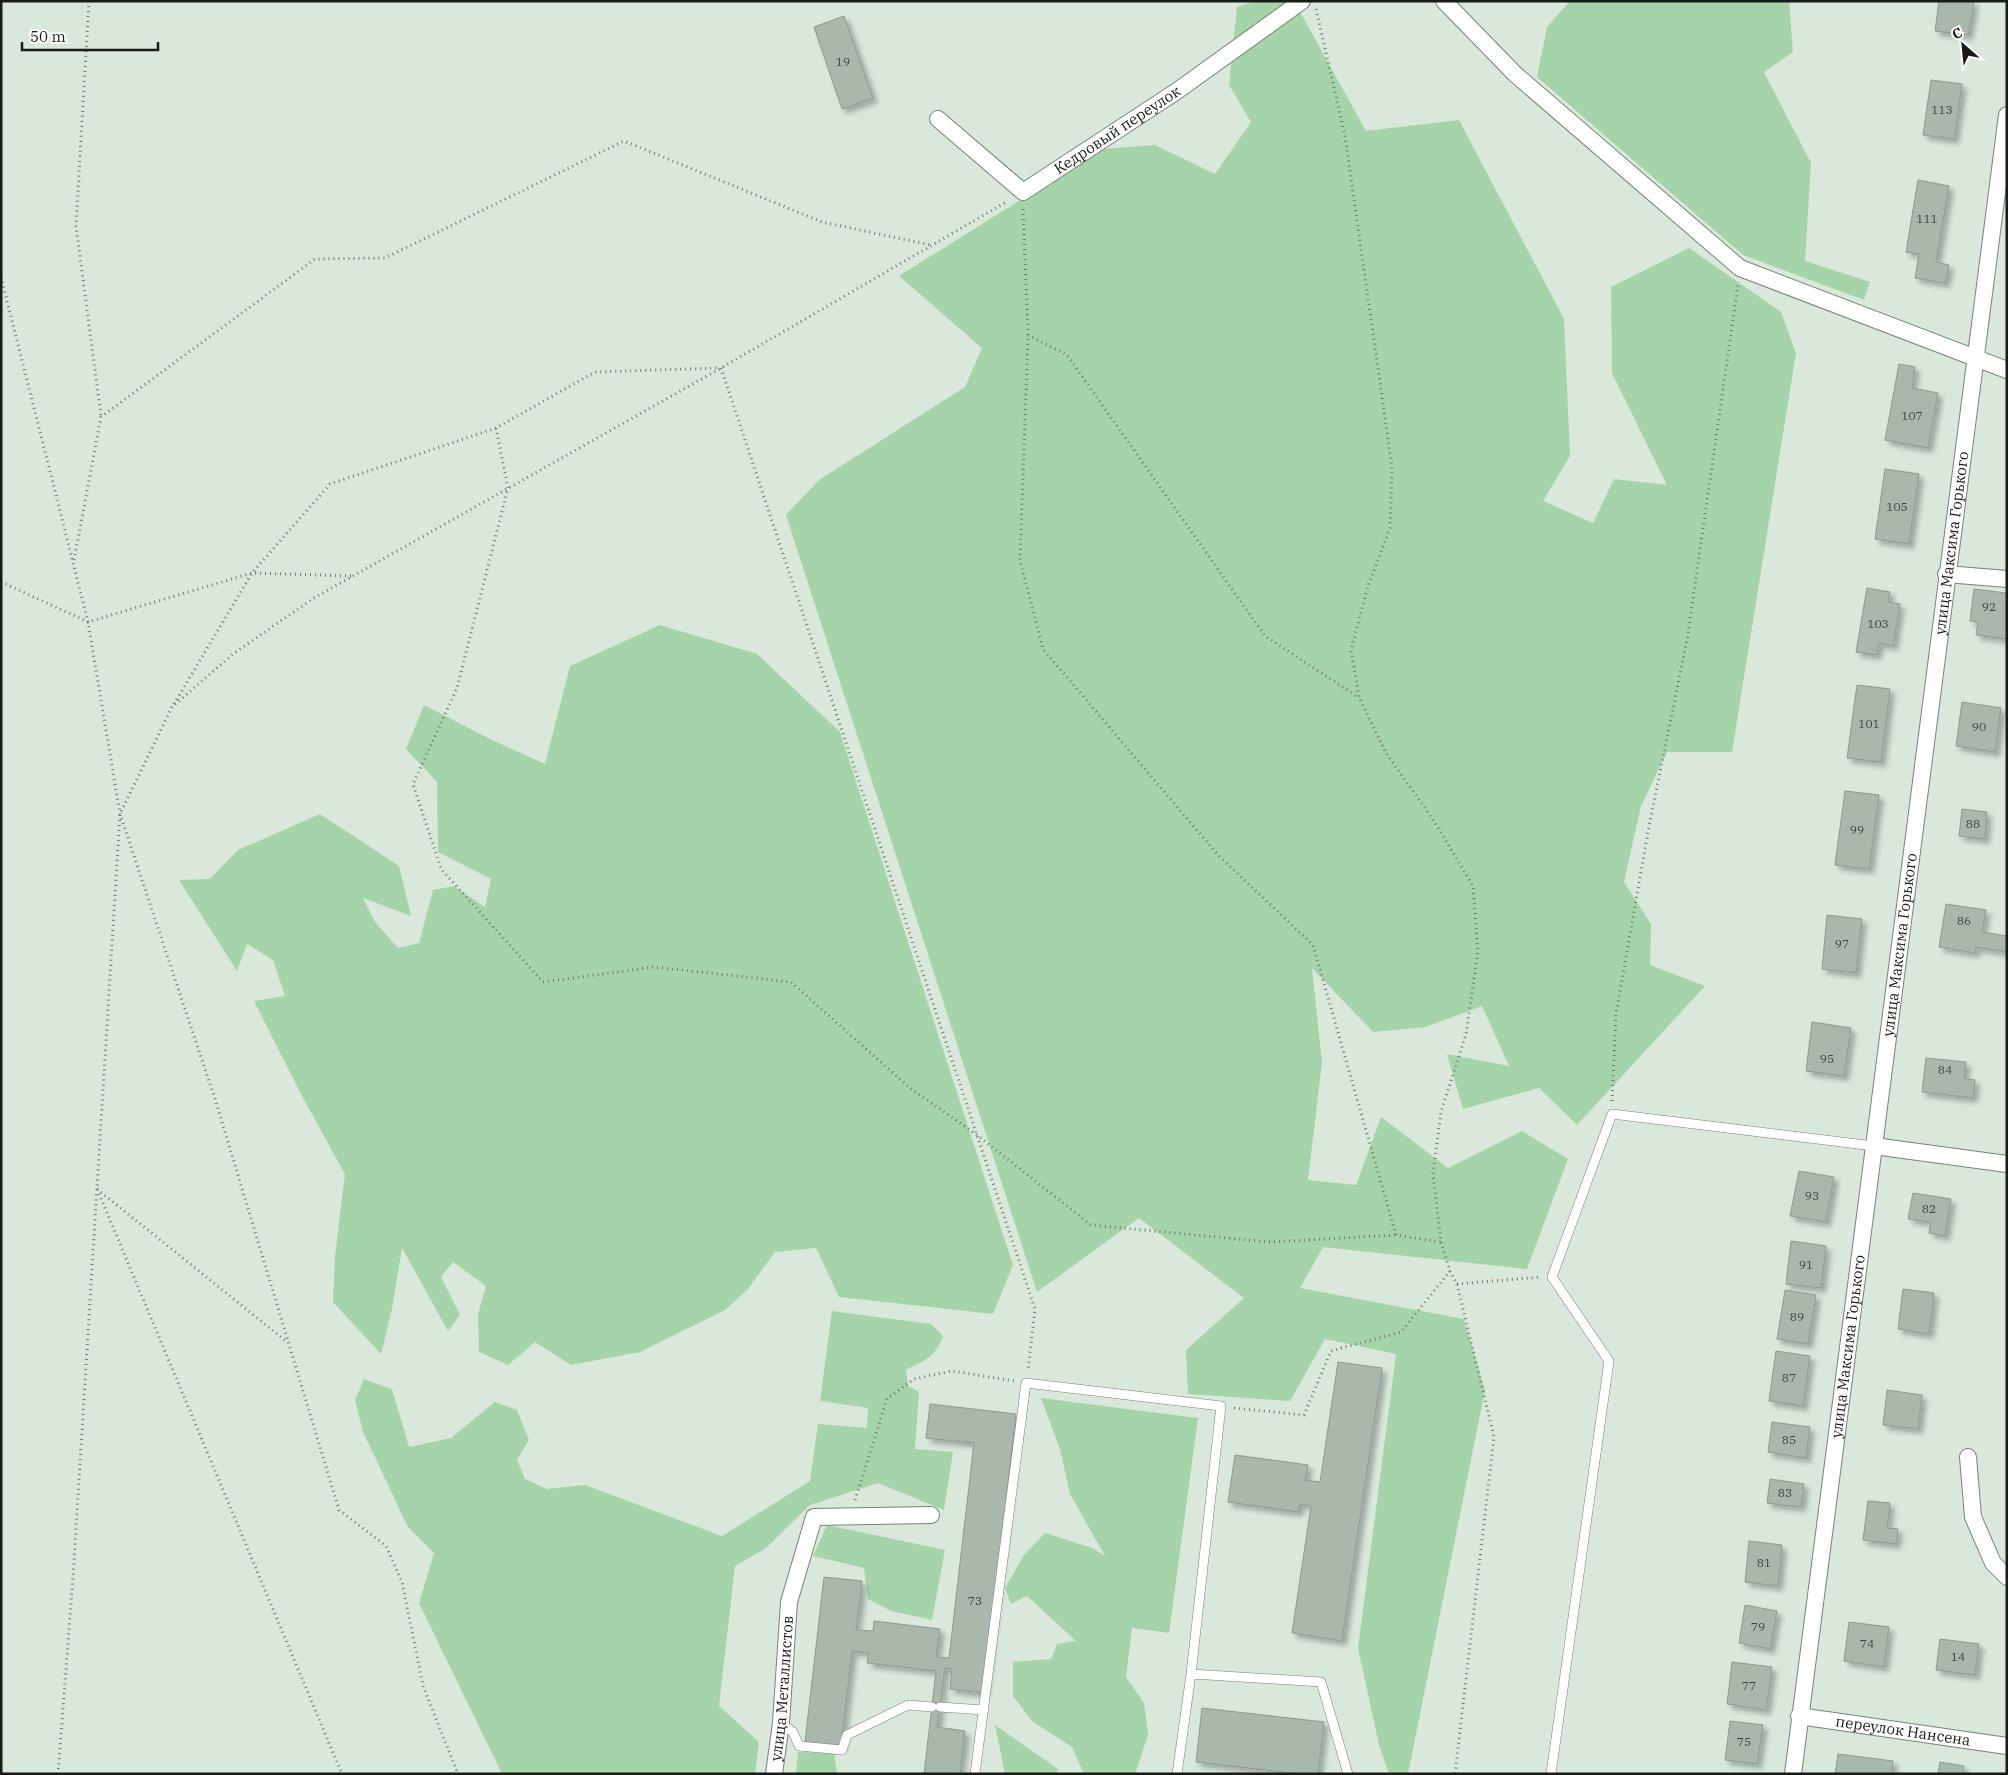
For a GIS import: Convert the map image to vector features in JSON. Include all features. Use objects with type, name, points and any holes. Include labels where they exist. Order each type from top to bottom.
[{"type":"street","name":"Кедровый переулок","points":[[1023,192],[1177,91],[1302,1]]},
{"type":"street","points":[[1444,1],[1515,74],[1740,268],[2007,370]]},
{"type":"street","name":"улица Максима Горького","points":[[1793,1774],[1946,574],[2007,115]]},
{"type":"street","points":[[938,118],[1023,192]]},
{"type":"street","points":[[1946,574],[2007,580]]},
{"type":"street","points":[[1874,1146],[2007,1164]]},
{"type":"street","points":[[1968,1457],[1974,1517],[1993,1563],[2007,1577]]},
{"type":"street","points":[[850,1516],[932,1515]]},
{"type":"street","name":"улица Металлистов","points":[[774,1774],[781,1724],[790,1602],[814,1517],[850,1516]]},
{"type":"street","name":"переулок Нансена","points":[[1799,1716],[2007,1746]]},
{"type":"lane","points":[[1552,1774],[1609,1361],[1552,1277],[1612,1114],[1874,1146]]},
{"type":"lane","points":[[975,1774],[1026,1383],[1221,1406],[1191,1674],[1177,1774]]},
{"type":"lane","points":[[1191,1674],[1321,1682],[1348,1774]]},
{"type":"lane","points":[[781,1724],[793,1732],[799,1746],[842,1750],[848,1735],[908,1704],[984,1710]]},
{"type":"path","points":[[73,563],[101,417],[76,226],[89,1]]},
{"type":"path","points":[[1314,1],[1345,136],[1392,467],[1390,528],[1368,586],[1350,650],[1359,697],[1386,753],[1434,821],[1473,886],[1478,952],[1466,1034],[1441,1112],[1433,1174],[1441,1242],[1450,1271],[1457,1284],[1494,1437],[1456,1773]]},
{"type":"path","points":[[101,417],[315,259],[385,258],[624,141],[822,222],[932,246]]},
{"type":"path","points":[[172,707],[233,654],[314,598],[721,368],[1023,192],[1028,335],[1020,561],[1043,649],[1218,855],[1313,945],[1396,1235]]},
{"type":"path","points":[[1612,1114],[1616,1014],[1649,826],[1686,640],[1740,268]]},
{"type":"path","points":[[1,277],[88,622],[120,814],[215,1099],[339,1510],[386,1546],[402,1582],[423,1686],[458,1774]]},
{"type":"path","points":[[1028,335],[1067,355],[1265,636],[1359,697]]},
{"type":"path","points":[[58,1774],[73,1577],[120,814],[172,707],[252,574],[330,484],[496,428],[595,372],[721,368]]},
{"type":"path","points":[[721,368],[1035,1309],[1026,1383],[952,1371],[914,1379],[887,1399],[850,1516]]},
{"type":"path","points":[[496,428],[508,488],[457,688],[413,784],[441,869],[543,982],[654,967],[791,982],[910,1088],[977,1135],[1091,1225],[1270,1242],[1396,1235],[1441,1242]]},
{"type":"path","points":[[1,582],[88,622],[252,574],[353,576]]},
{"type":"path","points":[[96,1189],[289,1343]]},
{"type":"path","points":[[96,1189],[342,1774]]},
{"type":"path","points":[[1221,1406],[1304,1415],[1331,1351],[1401,1332],[1450,1271]]},
{"type":"path","points":[[1457,1284],[1552,1277]]},
{"type":"green space","points":[[1256,1],[1294,1],[1366,131],[1459,120],[1564,319],[1570,456],[1543,501],[1593,523],[1614,479],[1667,485],[1612,373],[1611,287],[1689,248],[1781,312],[1796,353],[1732,752],[1667,752],[1641,806],[1624,882],[1651,924],[1650,965],[1705,986],[1577,1125],[1539,1088],[1463,1109],[1447,1054],[1509,1066],[1482,1006],[1426,1027],[1373,1032],[1312,968],[1322,1062],[1308,1180],[1356,1185],[1381,1117],[1448,1168],[1522,1131],[1568,1159],[1527,1269],[1323,1247],[1300,1288],[1464,1319],[1485,1390],[1408,1774],[1389,1774],[1379,1745],[1358,1648],[1396,1354],[1325,1339],[1290,1401],[1188,1394],[1186,1350],[1244,1298],[1139,1218],[1037,1292],[786,515],[819,480],[965,387],[982,348],[899,276],[1102,149],[1155,145],[1215,174],[1251,122],[1229,85],[1237,7]]},
{"type":"green space","points":[[1570,1],[1789,1],[1793,52],[1764,72],[1811,163],[1805,261],[1870,282],[1864,300],[1743,255],[1537,77],[1547,27]]},
{"type":"green space","points":[[660,625],[757,654],[840,732],[1013,1265],[993,1314],[839,1297],[816,1248],[775,1252],[747,1290],[725,1310],[640,1352],[571,1365],[535,1342],[508,1365],[479,1352],[478,1314],[486,1286],[453,1262],[441,1277],[460,1315],[448,1331],[402,1248],[392,1309],[381,1354],[333,1302],[335,1256],[345,1174],[303,1098],[254,1001],[285,996],[273,960],[247,944],[237,971],[179,880],[210,879],[238,850],[320,814],[399,866],[411,916],[363,898],[375,922],[398,948],[419,943],[433,890],[454,886],[485,907],[491,879],[438,852],[437,782],[406,749],[424,705],[492,740],[545,764],[570,666]]},
{"type":"green space","points":[[832,1311],[931,1324],[943,1336],[933,1354],[906,1370],[908,1386],[919,1392],[915,1449],[953,1452],[944,1510],[878,1483],[810,1505],[766,1548],[735,1566],[719,1706],[759,1742],[755,1774],[502,1774],[419,1603],[434,1553],[408,1527],[363,1432],[355,1400],[364,1379],[392,1389],[409,1447],[451,1438],[495,1402],[517,1410],[529,1440],[517,1460],[525,1479],[547,1489],[585,1485],[722,1536],[810,1481],[818,1424],[867,1428],[868,1408],[820,1401]]},
{"type":"green space","points":[[1041,1398],[1198,1418],[1169,1633],[1132,1628],[1126,1677],[1144,1703],[1148,1735],[1135,1774],[1084,1774],[1072,1747],[1032,1721],[1013,1696],[1013,1662],[1051,1659],[1057,1644],[1076,1641],[1027,1596],[1011,1604],[1005,1588],[1024,1555],[1045,1533],[1092,1548],[1105,1556],[1070,1494],[1060,1449]]},
{"type":"green space","points":[[827,1525],[945,1550],[932,1620],[891,1611],[868,1599],[864,1568],[813,1556]]},
{"type":"green space","points":[[995,1725],[1058,1769],[1057,1774],[1005,1774]]},
{"type":"green space","points":[[798,1752],[834,1753],[837,1774],[796,1774]]},
{"type":"building","points":[[1939,1],[1974,1],[1968,35],[1935,31]]},
{"type":"building","points":[[844,16],[873,98],[842,109],[814,27]]},
{"type":"building","points":[[1931,80],[1962,84],[1954,139],[1923,135]]},
{"type":"building","points":[[1918,180],[1949,186],[1936,262],[1949,265],[1945,283],[1915,278],[1919,254],[1906,252]]},
{"type":"building","points":[[1899,364],[1915,367],[1912,388],[1938,393],[1928,448],[1885,440]]},
{"type":"building","points":[[1885,469],[1919,474],[1909,544],[1875,539]]},
{"type":"building","points":[[1867,588],[1890,592],[1888,602],[1900,604],[1893,646],[1879,643],[1877,655],[1856,652]]},
{"type":"building","points":[[1974,589],[2007,593],[2007,639],[1976,635],[1978,622],[1970,621]]},
{"type":"building","points":[[1857,685],[1890,689],[1881,762],[1847,758]]},
{"type":"building","points":[[1962,702],[2001,708],[1995,752],[1956,746]]},
{"type":"building","points":[[1845,791],[1879,795],[1869,869],[1835,865]]},
{"type":"building","points":[[1962,809],[1987,812],[1985,839],[1959,836]]},
{"type":"building","points":[[1946,904],[1986,910],[1982,932],[2007,936],[2007,952],[1976,947],[1975,953],[1939,947]]},
{"type":"building","points":[[1827,915],[1862,919],[1856,973],[1822,969]]},
{"type":"building","points":[[1812,1022],[1851,1028],[1844,1076],[1806,1071]]},
{"type":"building","points":[[1926,1058],[1966,1062],[1964,1078],[1975,1080],[1973,1098],[1922,1092]]},
{"type":"building","points":[[1799,1171],[1834,1177],[1826,1222],[1790,1216]]},
{"type":"building","points":[[1913,1193],[1951,1199],[1945,1236],[1929,1233],[1931,1222],[1908,1219]]},
{"type":"building","points":[[1791,1241],[1826,1246],[1821,1288],[1786,1284]]},
{"type":"building","points":[[1903,1289],[1934,1293],[1929,1334],[1898,1329]]},
{"type":"building","points":[[1785,1290],[1816,1295],[1808,1344],[1777,1339]]},
{"type":"building","points":[[1776,1351],[1810,1356],[1803,1406],[1769,1401]]},
{"type":"building","points":[[1338,1362],[1382,1368],[1342,1641],[1292,1633],[1311,1506],[1300,1504],[1298,1512],[1228,1502],[1235,1455],[1308,1465],[1305,1480],[1320,1482]]},
{"type":"building","points":[[1887,1390],[1922,1395],[1918,1429],[1883,1425]]},
{"type":"building","points":[[930,1404],[1016,1414],[984,1693],[950,1689],[952,1669],[945,1668],[937,1727],[965,1731],[960,1774],[924,1774],[936,1671],[867,1663],[869,1653],[852,1651],[841,1746],[805,1742],[824,1577],[862,1581],[856,1630],[873,1631],[874,1621],[940,1629],[936,1657],[949,1658],[974,1443],[926,1438]]},
{"type":"building","points":[[1772,1422],[1810,1427],[1806,1458],[1768,1452]]},
{"type":"building","points":[[1770,1479],[1804,1484],[1801,1507],[1767,1503]]},
{"type":"building","points":[[1868,1501],[1890,1503],[1887,1528],[1898,1529],[1896,1544],[1863,1540]]},
{"type":"building","points":[[1749,1541],[1782,1545],[1778,1586],[1745,1582]]},
{"type":"building","points":[[1745,1605],[1777,1611],[1770,1649],[1739,1643]]},
{"type":"building","points":[[1849,1622],[1889,1627],[1884,1667],[1844,1661]]},
{"type":"building","points":[[1940,1639],[1979,1644],[1975,1675],[1936,1670]]},
{"type":"building","points":[[1732,1662],[1772,1667],[1766,1710],[1727,1704]]},
{"type":"building","points":[[1202,1708],[1324,1722],[1318,1774],[1300,1774],[1196,1762]]},
{"type":"building","points":[[1730,1721],[1763,1725],[1757,1764],[1725,1760]]},
{"type":"building","points":[[1838,1754],[1893,1761],[1892,1774],[1835,1774]]},
{"type":"building","points":[[1940,1762],[1964,1766],[1963,1774],[1938,1774]]}]
